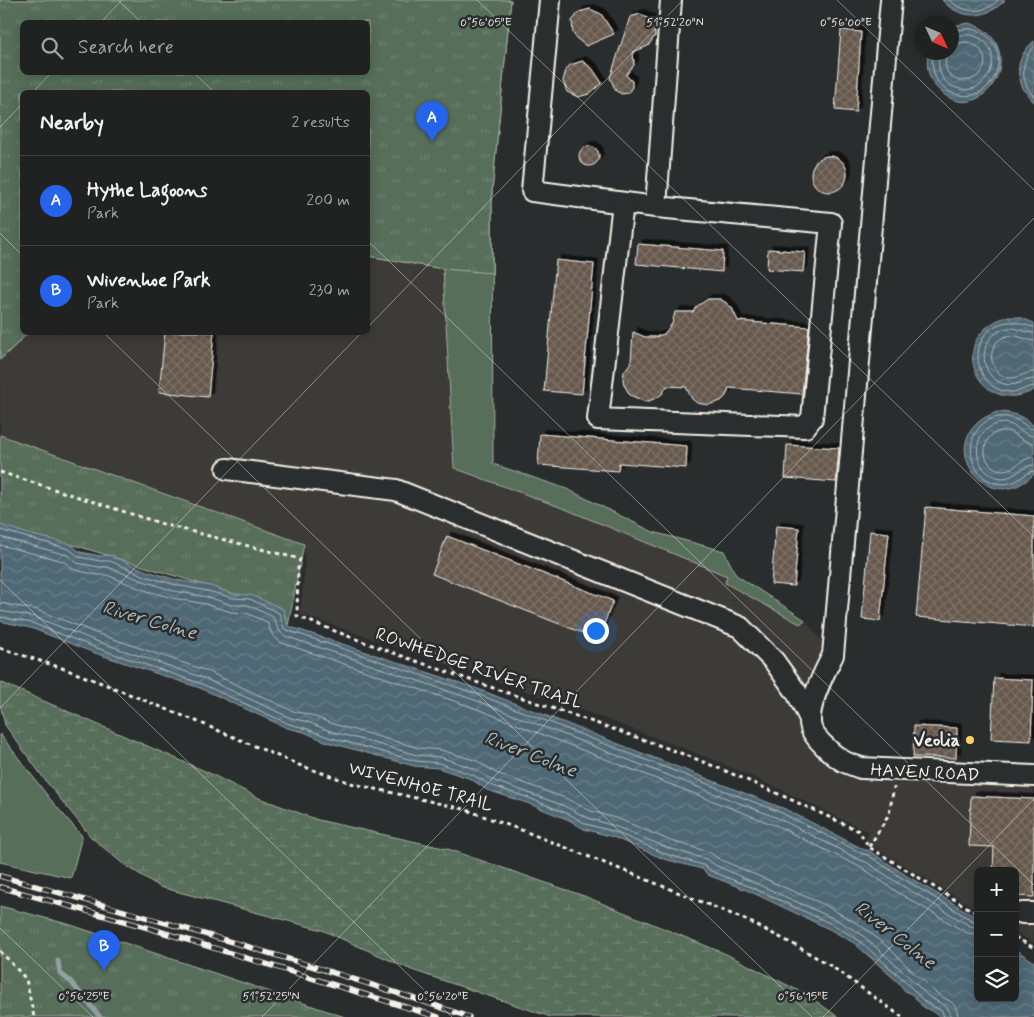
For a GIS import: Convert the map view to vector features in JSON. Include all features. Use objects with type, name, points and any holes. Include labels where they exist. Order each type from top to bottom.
[{"type":"street","points":[[550,0],[532,191],[656,207],[831,223],[812,418],[805,427],[598,419],[623,203]]},
{"type":"street","points":[[656,207],[671,0]]},
{"type":"street","points":[[810,719],[814,699],[833,655],[891,0]]},
{"type":"street","name":"HAVEN ROAD","points":[[227,468],[396,490],[740,627],[774,661],[797,693],[810,719],[811,729],[822,743],[842,761],[861,768],[1034,776]]},
{"type":"path","name":"ROWHEDGE RIVER TRAIL","points":[[0,472],[166,524],[300,559],[298,568],[297,616],[366,645],[652,742],[733,773],[859,831],[869,847],[975,912]]},
{"type":"path","name":"WIVENHOE TRAIL","points":[[0,648],[99,682],[299,765],[354,784],[464,809],[663,886],[746,920],[795,945],[831,966],[902,1017]]},
{"type":"path","points":[[869,847],[889,814],[895,770]]},
{"type":"path","points":[[1019,939],[1034,948]]},
{"type":"path","points":[[0,952],[26,979],[34,1017]]},
{"type":"shaded area","points":[[370,256],[443,269],[454,468],[565,509],[727,576],[725,583],[800,624],[805,620],[833,655],[810,719],[842,761],[1034,771],[1034,943],[1019,935],[1019,867],[974,867],[974,908],[879,850],[866,840],[868,832],[784,791],[714,760],[595,715],[300,614],[305,567],[304,544],[0,435],[0,360],[26,335],[370,335]]},
{"type":"green space","points":[[0,0],[511,0],[492,191],[493,464],[567,489],[653,532],[724,551],[736,575],[805,620],[800,624],[725,583],[727,576],[565,509],[454,468],[443,269],[370,256],[370,90],[20,90],[20,335],[26,335],[0,360]]},
{"type":"green space","points":[[0,0],[511,0],[492,191],[492,273],[443,269],[370,256],[370,90],[20,90],[20,335],[26,335],[0,360]]},
{"type":"green space","points":[[0,435],[304,544],[288,626],[283,609],[74,545],[0,528]]},
{"type":"green space","points":[[0,682],[207,772],[259,798],[318,820],[448,849],[584,896],[726,954],[809,996],[838,1017],[551,1017],[412,970],[322,930],[160,887],[122,863],[91,837],[45,780],[5,725],[0,704]]},
{"type":"green space","points":[[0,734],[50,799],[82,836],[71,878],[0,862]]},
{"type":"green space","points":[[0,906],[71,925],[345,1017],[0,1017]]},
{"type":"water","points":[[942,0],[1005,0],[998,7],[990,11],[974,15],[957,11],[949,7]]},
{"type":"water","points":[[969,23],[988,33],[998,48],[1000,64],[995,80],[986,93],[972,100],[957,101],[940,91],[930,78],[927,63],[927,60],[959,60],[959,25]]},
{"type":"water","points":[[1034,41],[1034,102],[1027,95],[1023,87],[1020,79],[1019,63],[1022,55]]},
{"type":"water","points":[[1006,317],[1019,317],[1034,323],[1034,390],[1015,396],[998,394],[985,385],[976,372],[972,357],[976,341],[987,327]]},
{"type":"water","points":[[997,412],[1017,415],[1034,426],[1034,474],[1016,486],[998,488],[983,482],[972,470],[966,455],[967,439],[977,424]]},
{"type":"water","name":"River Colne","points":[[0,525],[71,544],[80,552],[101,556],[114,555],[113,557],[147,571],[177,580],[210,586],[234,594],[251,595],[283,609],[288,626],[478,689],[785,809],[868,850],[907,876],[974,916],[974,1002],[1019,1002],[1019,952],[1034,962],[1034,1017],[942,1017],[922,1006],[913,995],[905,991],[899,983],[854,943],[749,891],[708,875],[702,869],[664,859],[613,837],[584,829],[569,820],[527,803],[487,790],[471,779],[438,768],[414,766],[327,742],[304,732],[287,728],[200,688],[92,652],[31,628],[0,621]]},
{"type":"building","points":[[590,9],[601,14],[614,34],[586,46],[573,33],[572,21],[579,12]]},
{"type":"building","points":[[640,14],[651,20],[654,25],[655,36],[648,46],[633,52],[634,65],[626,75],[632,81],[632,87],[628,93],[622,94],[616,91],[610,78],[630,17]]},
{"type":"building","points":[[841,30],[861,32],[856,112],[835,110]]},
{"type":"building","points":[[582,61],[592,68],[602,83],[589,94],[578,97],[567,92],[563,81],[566,70],[570,65]]},
{"type":"building","points":[[589,146],[596,149],[599,156],[596,163],[589,166],[582,163],[579,156],[582,149]]},
{"type":"building","points":[[829,156],[841,162],[847,174],[841,186],[829,192],[817,186],[811,174],[817,162]]},
{"type":"building","points":[[638,244],[723,251],[722,272],[636,264]]},
{"type":"building","points":[[768,249],[805,252],[803,272],[767,269]]},
{"type":"building","points":[[556,260],[594,264],[582,394],[544,391]]},
{"type":"building","points":[[708,299],[720,299],[725,302],[732,308],[738,321],[809,327],[802,394],[729,388],[726,396],[721,401],[708,405],[697,403],[692,399],[686,387],[667,386],[662,394],[649,401],[643,401],[630,395],[623,379],[624,372],[631,362],[633,332],[645,337],[655,337],[664,334],[672,324],[675,312],[693,312],[696,307]]},
{"type":"building","points":[[165,335],[214,335],[208,397],[159,392]]},
{"type":"building","points":[[540,434],[687,446],[686,468],[619,463],[618,471],[538,465]]},
{"type":"building","points":[[787,445],[839,448],[836,482],[785,478]]},
{"type":"building","points":[[926,507],[1034,516],[1034,627],[916,617]]},
{"type":"building","points":[[776,526],[799,528],[794,586],[771,584]]},
{"type":"building","points":[[870,531],[889,533],[880,621],[862,619]]},
{"type":"building","points":[[447,536],[613,601],[598,639],[432,574]]},
{"type":"building","points":[[994,678],[1033,680],[1031,741],[991,739]]},
{"type":"building","points":[[914,726],[957,728],[956,758],[913,757]]},
{"type":"building","points":[[971,796],[1034,799],[1034,897],[1019,896],[1019,867],[993,867],[994,847],[969,846]]},
{"type":"waterway","points":[[58,961],[60,973],[71,982],[100,1017]]},
{"type":"railway","points":[[0,876],[294,961],[469,1017]]},
{"type":"railway","points":[[0,887],[149,928],[438,1017]]},
{"type":"place","name":"Hythe Lagoons","points":[[432,142]]},
{"type":"place","name":"Veolia","points":[[970,740]]},
{"type":"place","name":"Wivenhoe Park","points":[[104,971]]}]
